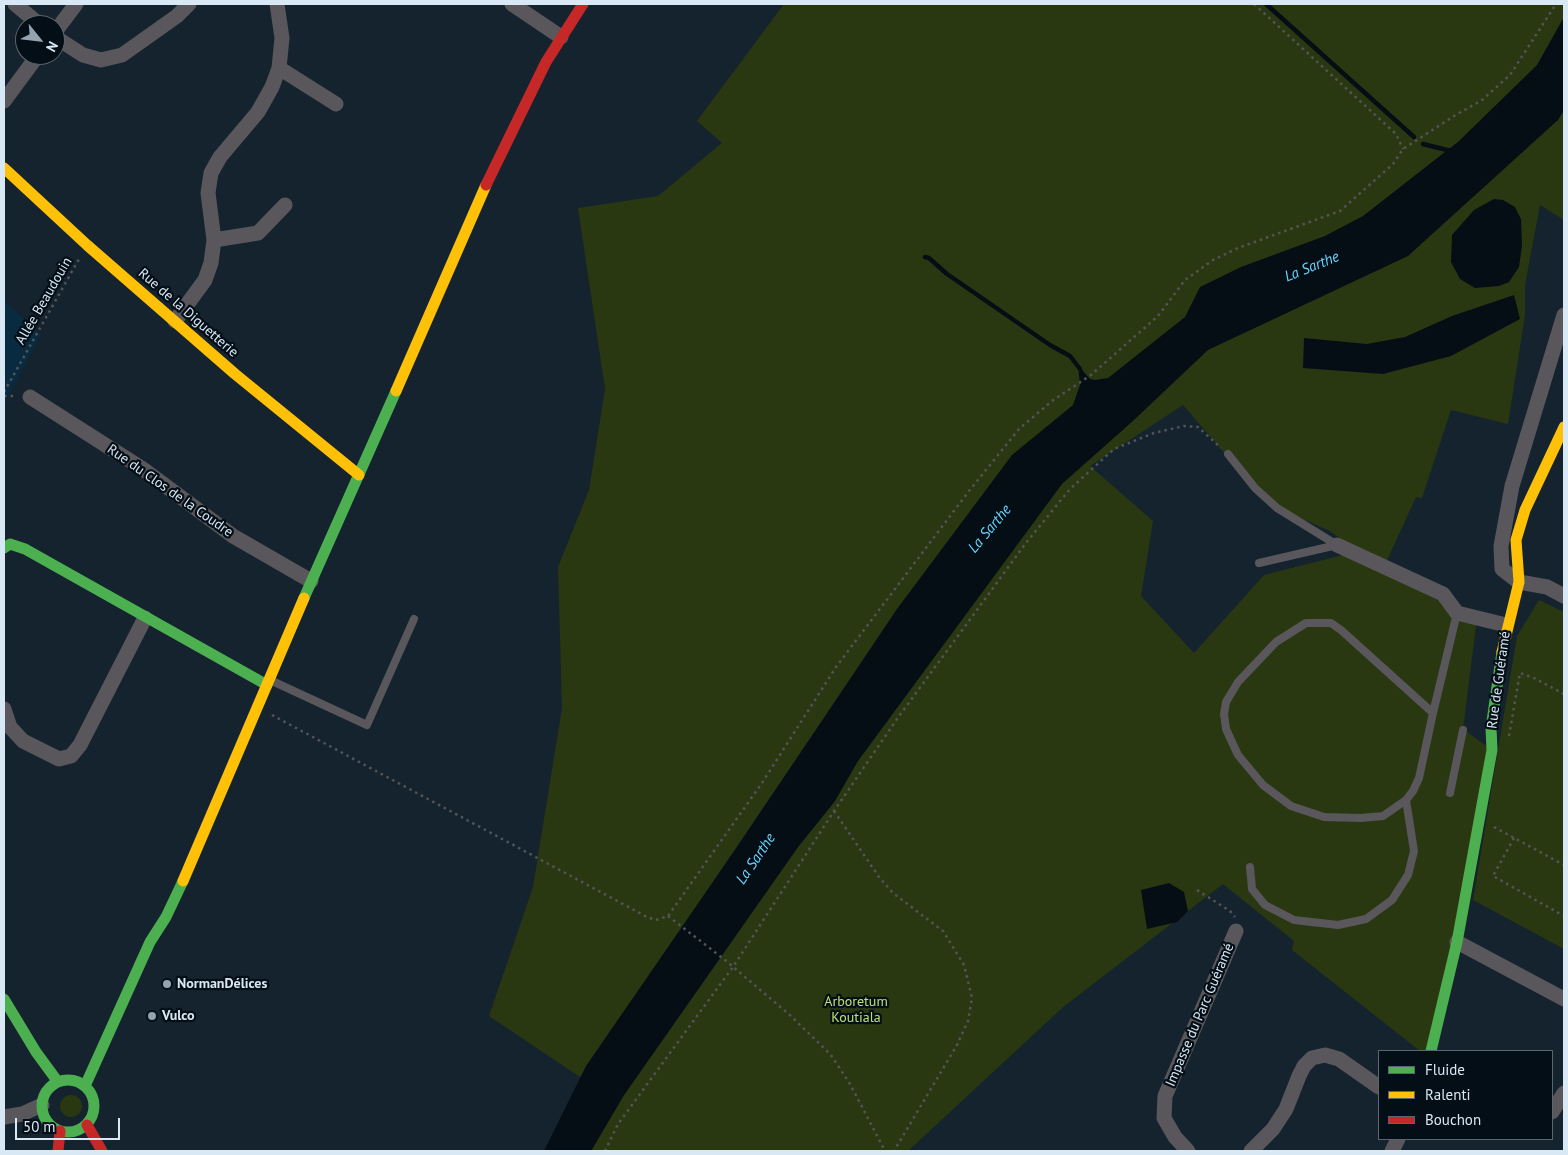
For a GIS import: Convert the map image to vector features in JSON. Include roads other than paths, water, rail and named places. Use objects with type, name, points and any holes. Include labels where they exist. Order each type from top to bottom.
[{"type":"street","points":[[15,4],[28,15]]},
{"type":"street","points":[[65,19],[76,4]]},
{"type":"street","points":[[65,44],[83,56],[101,60],[122,55],[177,16],[189,4]]},
{"type":"street","points":[[175,321],[205,280],[211,263],[214,240],[208,193],[211,173],[220,157],[258,112],[272,87],[279,68],[282,38],[276,4]]},
{"type":"street","points":[[512,4],[561,37]]},
{"type":"street","points":[[85,1086],[100,1059],[150,942],[166,917],[200,845],[231,765],[504,145],[529,94],[561,37],[583,4]]},
{"type":"street","points":[[4,101],[31,65]]},
{"type":"street","points":[[279,68],[336,104]]},
{"type":"street","name":"Rue de la Diguetterie","points":[[4,168],[87,245],[235,374],[359,474]]},
{"type":"street","points":[[214,240],[258,233],[285,205]]},
{"type":"street","points":[[1564,315],[1512,486],[1501,546],[1502,569],[1519,582],[1547,587],[1564,596]]},
{"type":"street","name":"Rue du Clos de la Coudre","points":[[30,397],[143,469],[233,536],[311,582]]},
{"type":"street","name":"Rue de Guéramé","points":[[1431,1050],[1457,942],[1492,750],[1491,728],[1506,625],[1519,582],[1516,540],[1525,510],[1564,427]]},
{"type":"street","points":[[4,548],[10,544],[25,549],[145,618],[268,682]]},
{"type":"street","points":[[1337,545],[1443,594],[1457,613],[1506,625]]},
{"type":"street","points":[[4,709],[10,727],[23,740],[59,759],[70,756],[80,745],[145,618]]},
{"type":"street","name":"Impasse du Parc Guéramé","points":[[1188,1151],[1175,1137],[1164,1118],[1165,1096],[1236,931]]},
{"type":"street","points":[[1457,942],[1564,999]]},
{"type":"street","points":[[4,999],[36,1052],[58,1082]]},
{"type":"street","points":[[1251,1151],[1273,1129],[1286,1109],[1301,1071],[1312,1058],[1325,1055],[1339,1059],[1378,1086]]},
{"type":"street","points":[[67,1080],[85,1086],[94,1101],[94,1109],[87,1124],[75,1132],[60,1131],[47,1121],[42,1105],[47,1091],[58,1082],[67,1080]]},
{"type":"street","points":[[1553,1110],[1564,1093]]},
{"type":"street","points":[[4,1117],[22,1114],[42,1105]]},
{"type":"street","points":[[87,1124],[102,1151]]},
{"type":"street","points":[[58,1151],[60,1131]]},
{"type":"lane","points":[[1228,454],[1255,488],[1277,508],[1337,545]]},
{"type":"lane","points":[[1259,563],[1337,545]]},
{"type":"lane","points":[[1433,713],[1341,630],[1331,623],[1306,623],[1276,642],[1238,682],[1226,702],[1226,729],[1238,755],[1264,785],[1290,806],[1324,817],[1361,818],[1383,816],[1406,800],[1419,778],[1457,613]]},
{"type":"lane","points":[[268,682],[367,725],[414,619]]},
{"type":"lane","points":[[1450,793],[1463,730]]},
{"type":"lane","points":[[1250,867],[1252,889],[1265,905],[1294,920],[1338,925],[1366,919],[1392,900],[1408,875],[1414,851],[1406,800]]},
{"type":"water","name":"La Sarthe","points":[[1564,17],[1564,110],[1558,120],[1408,256],[1208,350],[1134,420],[1062,484],[858,761],[835,801],[798,847],[624,1095],[591,1151],[544,1151],[586,1066],[735,850],[897,609],[1012,455],[1073,405],[1080,385],[1078,365],[1090,379],[1108,378],[1185,317],[1200,287],[1241,267],[1325,236],[1363,216],[1459,141],[1537,65]]},
{"type":"water","points":[[1494,199],[1503,200],[1515,207],[1521,219],[1522,246],[1519,267],[1509,282],[1499,286],[1475,288],[1460,279],[1451,262],[1452,235],[1474,210]]},
{"type":"water","points":[[1514,295],[1520,319],[1451,356],[1383,374],[1303,368],[1304,338],[1367,344],[1405,337],[1452,316]]},
{"type":"water","points":[[1169,883],[1184,892],[1188,911],[1177,922],[1147,929],[1141,890]]},
{"type":"waterway","points":[[1266,4],[1414,137]]},
{"type":"waterway","points":[[1423,144],[1451,151]]},
{"type":"waterway","points":[[925,257],[1050,345],[1070,356],[1080,369]]},
{"type":"place","name":"NormanDélices","points":[[167,984]]},
{"type":"place","name":"Vulco","points":[[152,1016]]},
{"type":"park label","name":"Arboretum Koutiala","points":[[856,1010]]}]
